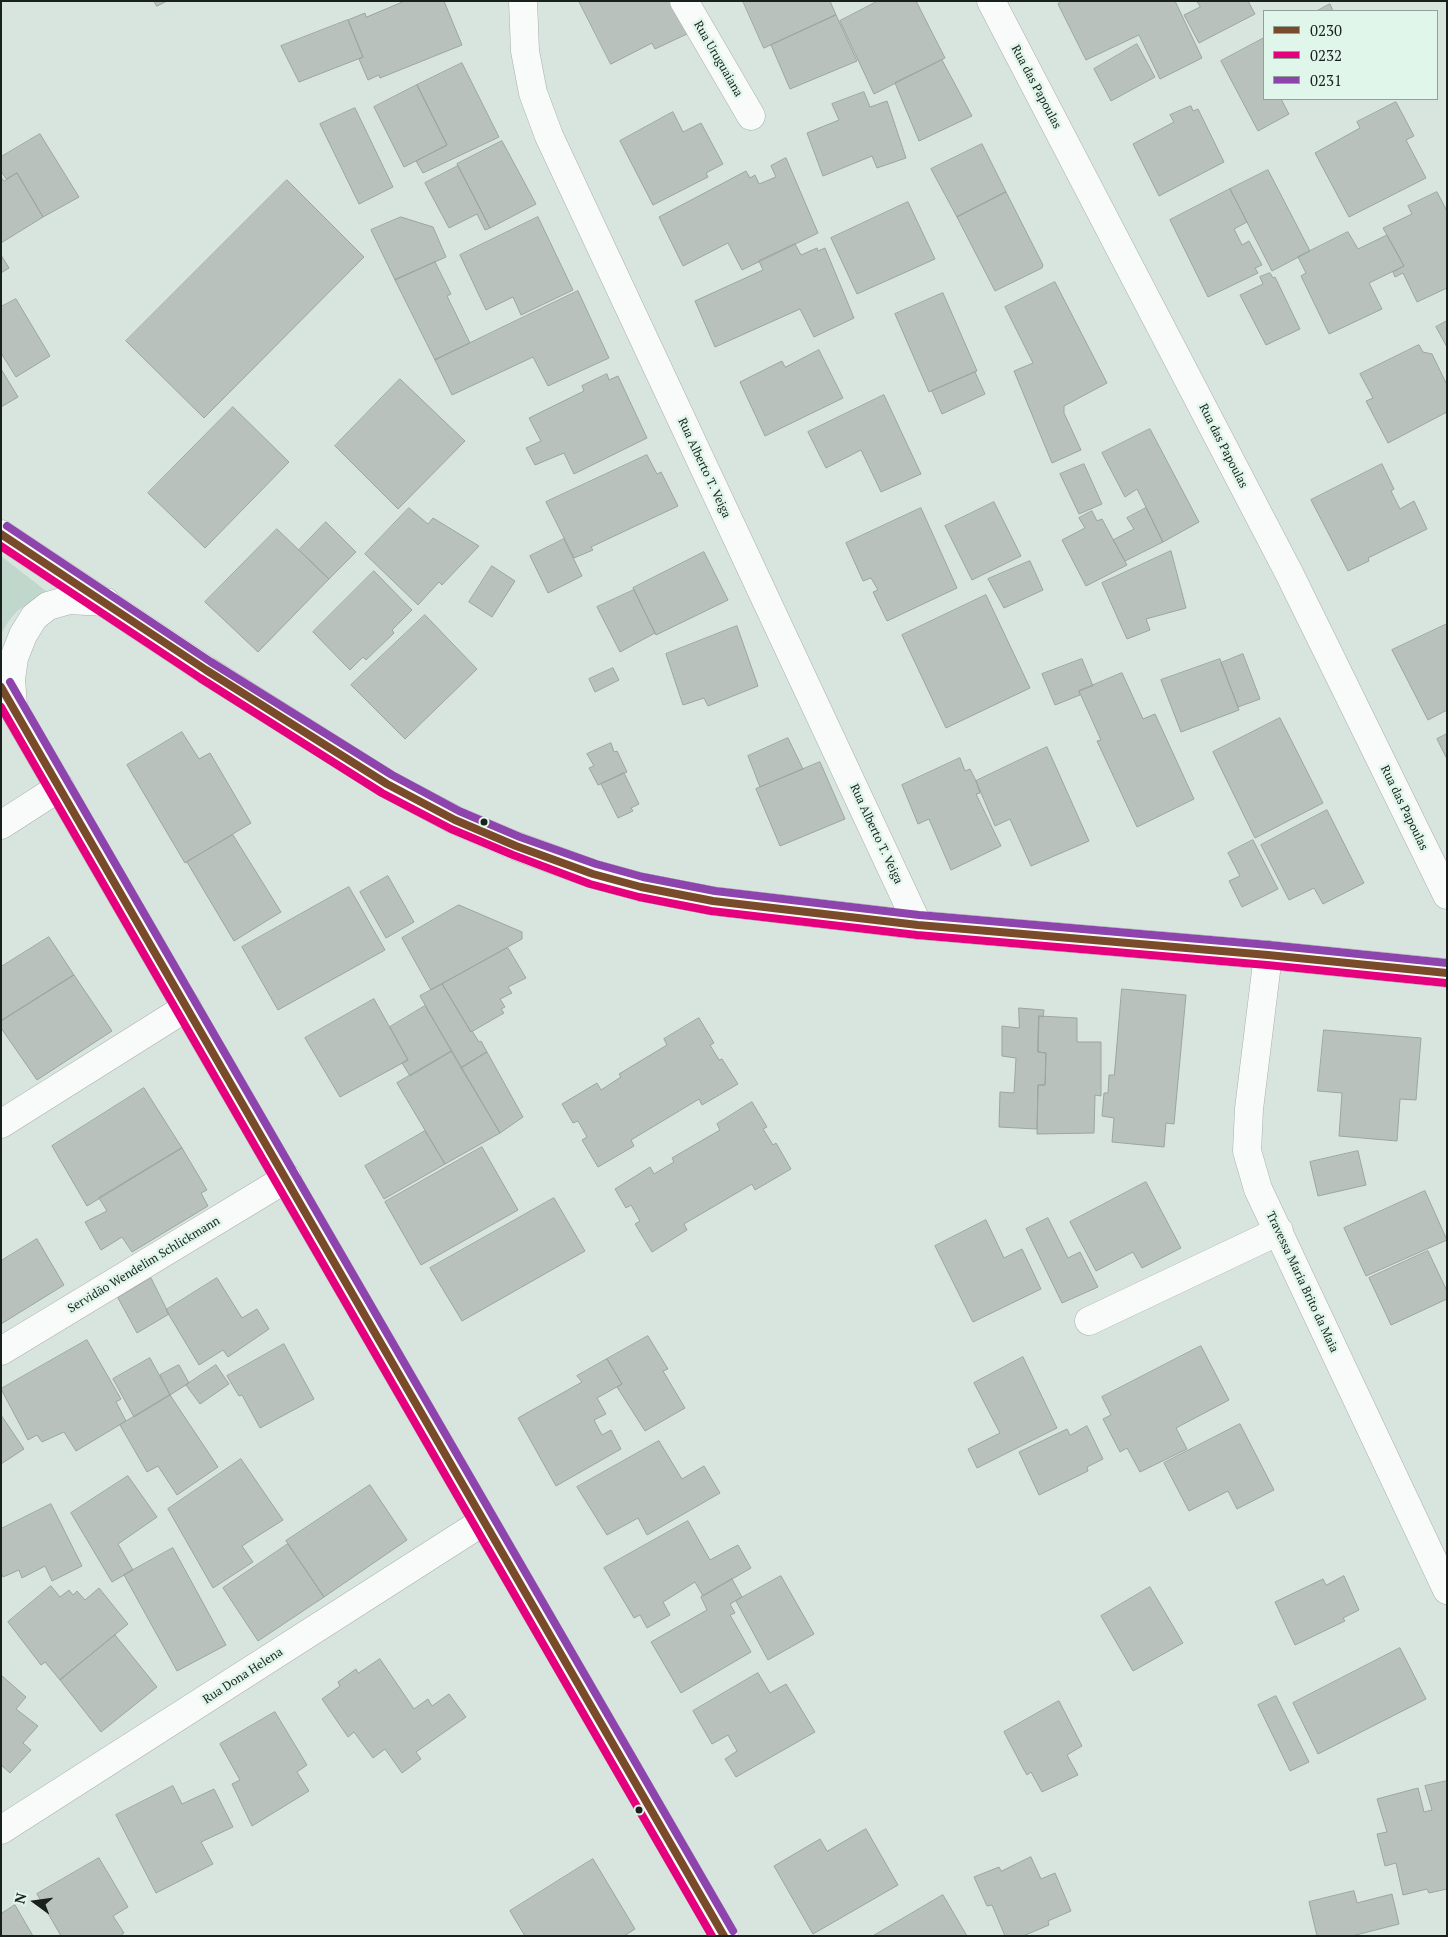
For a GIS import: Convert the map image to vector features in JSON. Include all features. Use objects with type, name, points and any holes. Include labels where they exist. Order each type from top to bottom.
[{"type":"street","name":"Rua Alberto T. Veiga","points":[[523,1],[525,51],[533,93],[549,136],[918,924]]},
{"type":"street","name":"Rua Uruguaiana","points":[[684,1],[751,116]]},
{"type":"street","name":"Rua das Papoulas","points":[[991,1],[1289,573],[1447,895]]},
{"type":"street","points":[[1,534],[206,670],[387,784],[454,820],[516,846],[593,874],[641,887],[713,901],[918,924],[1447,973]]},
{"type":"street","points":[[106,602],[69,600],[48,606],[34,617],[23,635],[14,658],[7,696],[724,1936]]},
{"type":"street","points":[[1,826],[60,787]]},
{"type":"street","name":"Travessa Maria Brito da Maia","points":[[1268,955],[1249,1109],[1247,1151],[1258,1189],[1447,1590]]},
{"type":"street","points":[[1,1124],[187,1007]]},
{"type":"street","name":"Servidão Wendelim Schlickmann","points":[[1,1351],[287,1178]]},
{"type":"street","points":[[1089,1321],[1279,1231]]},
{"type":"street","name":"Rua Dona Helena","points":[[1,1830],[484,1521]]},
{"type":"green space","points":[[1,556],[55,598],[22,607],[12,617],[1,634]]},
{"type":"building","points":[[154,1],[167,1],[157,6]]},
{"type":"building","points":[[405,1],[444,1],[462,45],[380,78],[379,75],[368,80],[359,59],[363,57],[348,20],[365,13],[366,17]]},
{"type":"building","points":[[579,1],[672,1],[687,34],[655,49],[652,43],[611,64]]},
{"type":"building","points":[[743,1],[830,1],[836,15],[764,48]]},
{"type":"building","points":[[878,1],[916,1],[945,58],[874,94],[840,21]]},
{"type":"building","points":[[1064,1],[1175,1],[1202,58],[1160,79],[1139,35],[1086,60],[1058,4]]},
{"type":"building","points":[[1197,1],[1248,1],[1255,14],[1199,43],[1184,15],[1200,7]]},
{"type":"building","points":[[1330,4],[1333,10],[1319,10]]},
{"type":"building","points":[[836,15],[857,61],[790,89],[771,45]]},
{"type":"building","points":[[348,20],[363,57],[299,82],[281,46]]},
{"type":"building","points":[[1263,39],[1263,100],[1282,100],[1289,114],[1258,131],[1221,61]]},
{"type":"building","points":[[1137,44],[1155,77],[1111,101],[1094,69]]},
{"type":"building","points":[[942,60],[972,116],[919,141],[895,83]]},
{"type":"building","points":[[462,63],[499,137],[423,173],[416,161],[447,145],[417,85]]},
{"type":"building","points":[[417,85],[447,145],[404,167],[374,107]]},
{"type":"building","points":[[864,92],[870,107],[887,101],[906,158],[877,168],[872,156],[823,176],[807,133],[839,120],[832,104]]},
{"type":"building","points":[[1396,102],[1414,136],[1406,140],[1426,178],[1349,217],[1315,153],[1360,128],[1357,122]]},
{"type":"building","points":[[1191,106],[1193,111],[1198,109],[1224,162],[1159,196],[1133,144],[1174,122],[1170,115]]},
{"type":"building","points":[[355,108],[393,187],[359,204],[320,124]]},
{"type":"building","points":[[673,112],[683,132],[701,123],[723,164],[706,173],[708,177],[653,205],[620,141]]},
{"type":"building","points":[[40,134],[79,197],[43,217],[17,173],[6,179],[1,171],[1,157]]},
{"type":"building","points":[[502,141],[536,204],[490,228],[457,164]]},
{"type":"building","points":[[982,144],[1006,192],[957,217],[931,169]]},
{"type":"building","points":[[786,158],[818,233],[742,270],[728,243],[683,266],[659,217],[746,171],[750,178],[755,175],[759,184],[776,177],[771,166]]},
{"type":"building","points":[[458,166],[490,228],[485,230],[477,214],[449,228],[425,183]]},
{"type":"building","points":[[1268,170],[1310,251],[1272,271],[1230,189]]},
{"type":"building","points":[[17,173],[43,217],[1,243],[1,177],[4,181]]},
{"type":"building","points":[[287,180],[364,257],[204,418],[126,341]]},
{"type":"building","points":[[1230,189],[1247,222],[1234,229],[1242,245],[1249,241],[1262,265],[1255,268],[1258,273],[1208,297],[1170,220]]},
{"type":"building","points":[[1006,192],[1043,265],[1042,268],[995,291],[957,217]]},
{"type":"building","points":[[1437,192],[1447,211],[1447,288],[1417,302],[1403,273],[1395,277],[1393,272],[1404,266],[1383,228],[1412,214],[1408,206]]},
{"type":"building","points":[[908,202],[935,259],[857,294],[831,238]]},
{"type":"building","points":[[401,217],[433,227],[446,257],[395,280],[371,230]]},
{"type":"building","points":[[538,217],[573,290],[521,315],[513,297],[486,310],[460,255]]},
{"type":"building","points":[[1348,232],[1358,249],[1387,235],[1404,266],[1369,283],[1382,309],[1329,334],[1301,276],[1306,273],[1298,257]]},
{"type":"building","points":[[795,244],[801,255],[817,248],[818,251],[825,248],[854,318],[814,337],[800,309],[715,347],[695,301],[763,270],[759,261]]},
{"type":"building","points":[[1,255],[9,268],[1,273]]},
{"type":"building","points":[[435,262],[451,294],[447,296],[470,343],[435,360],[395,280]]},
{"type":"building","points":[[1270,273],[1273,278],[1275,277],[1300,329],[1266,345],[1240,295],[1263,284],[1260,277]]},
{"type":"building","points":[[1055,282],[1107,383],[1064,406],[1064,413],[1081,450],[1052,463],[1014,371],[1033,363],[1005,307]]},
{"type":"building","points":[[578,291],[609,358],[548,386],[533,357],[452,395],[435,360]]},
{"type":"building","points":[[943,293],[977,371],[929,392],[895,314]]},
{"type":"building","points":[[16,299],[50,356],[16,377],[1,353],[1,307]]},
{"type":"building","points":[[1447,321],[1447,347],[1436,327]]},
{"type":"building","points":[[1419,345],[1423,352],[1432,354],[1447,385],[1447,412],[1388,443],[1366,401],[1373,398],[1360,374]]},
{"type":"building","points":[[819,350],[843,398],[765,436],[740,382],[782,361],[785,367]]},
{"type":"building","points":[[1,369],[18,397],[1,407]]},
{"type":"building","points":[[975,372],[985,394],[942,414],[932,391]]},
{"type":"building","points":[[607,374],[609,380],[618,376],[647,438],[574,474],[564,453],[535,465],[526,448],[541,441],[529,418],[584,391],[582,386]]},
{"type":"building","points":[[400,379],[465,441],[398,509],[335,446]]},
{"type":"building","points":[[884,395],[921,474],[881,492],[861,450],[826,468],[808,432]]},
{"type":"building","points":[[233,407],[289,462],[205,548],[148,493]]},
{"type":"building","points":[[1150,429],[1199,522],[1163,542],[1137,489],[1125,497],[1102,453]]},
{"type":"building","points":[[647,455],[657,474],[661,472],[678,506],[591,547],[593,550],[574,558],[546,502]]},
{"type":"building","points":[[1084,464],[1102,504],[1079,514],[1060,474]]},
{"type":"building","points":[[1382,464],[1394,489],[1391,491],[1400,509],[1414,501],[1427,529],[1368,558],[1369,561],[1348,571],[1311,500]]},
{"type":"building","points":[[994,502],[1021,556],[972,580],[945,526]]},
{"type":"building","points":[[409,508],[428,524],[433,518],[479,546],[442,585],[439,582],[418,605],[365,554]]},
{"type":"building","points":[[921,508],[957,588],[887,621],[873,592],[878,590],[871,578],[863,581],[846,543]]},
{"type":"building","points":[[1146,508],[1163,542],[1125,561],[1113,540],[1134,529],[1127,518]]},
{"type":"building","points":[[1092,511],[1097,521],[1102,519],[1127,565],[1086,586],[1062,540],[1085,528],[1079,518]]},
{"type":"building","points":[[326,522],[356,552],[329,579],[299,550]]},
{"type":"building","points":[[277,529],[329,579],[258,652],[205,602]]},
{"type":"building","points":[[564,539],[582,576],[548,593],[530,556]]},
{"type":"building","points":[[1171,551],[1186,608],[1146,619],[1150,630],[1127,639],[1102,583]]},
{"type":"building","points":[[704,552],[728,600],[656,635],[633,588]]},
{"type":"building","points":[[1030,561],[1043,590],[1004,608],[988,579]]},
{"type":"building","points":[[492,566],[515,581],[492,617],[469,602]]},
{"type":"building","points":[[374,571],[412,610],[392,630],[394,633],[366,660],[363,657],[350,670],[313,632]]},
{"type":"building","points":[[634,590],[655,633],[620,652],[597,607]]},
{"type":"building","points":[[986,595],[1030,688],[946,728],[902,635]]},
{"type":"building","points":[[425,615],[477,669],[405,739],[351,685]]},
{"type":"building","points":[[1447,624],[1447,710],[1428,720],[1392,650]]},
{"type":"building","points":[[737,626],[758,686],[708,706],[704,698],[683,705],[666,654]]},
{"type":"building","points":[[1243,654],[1260,699],[1238,707],[1221,663]]},
{"type":"building","points":[[1082,659],[1093,686],[1079,691],[1080,695],[1055,705],[1042,674]]},
{"type":"building","points":[[1220,659],[1239,710],[1181,732],[1161,680]]},
{"type":"building","points":[[613,668],[619,680],[595,692],[589,679]]},
{"type":"building","points":[[1122,673],[1143,719],[1155,714],[1194,799],[1137,827],[1097,741],[1101,740],[1079,691]]},
{"type":"building","points":[[1280,718],[1323,803],[1255,838],[1213,752]]},
{"type":"building","points":[[182,732],[199,759],[210,753],[251,823],[185,863],[127,765]]},
{"type":"building","points":[[1447,734],[1447,759],[1437,739]]},
{"type":"building","points":[[788,738],[803,769],[760,787],[748,756]]},
{"type":"building","points":[[611,743],[614,752],[617,751],[627,772],[598,785],[589,768],[594,766],[587,754]]},
{"type":"building","points":[[1047,747],[1089,841],[1031,866],[1010,819],[995,826],[976,781]]},
{"type":"building","points":[[960,758],[965,771],[970,769],[976,781],[980,793],[976,794],[1001,846],[951,870],[929,819],[918,824],[902,785]]},
{"type":"building","points":[[820,762],[845,819],[780,846],[756,789]]},
{"type":"building","points":[[624,773],[639,804],[631,808],[633,811],[618,818],[601,784]]},
{"type":"building","points":[[1327,810],[1364,883],[1323,904],[1314,888],[1289,900],[1261,845]]},
{"type":"building","points":[[233,835],[281,912],[234,941],[187,862]]},
{"type":"building","points":[[1253,840],[1278,889],[1242,907],[1229,881],[1240,876],[1228,853]]},
{"type":"building","points":[[388,876],[414,922],[386,938],[360,892]]},
{"type":"building","points":[[349,887],[385,950],[278,1010],[242,947]]},
{"type":"building","points":[[459,905],[522,932],[522,939],[431,990],[402,938]]},
{"type":"building","points":[[49,937],[74,975],[1,1021],[1,967]]},
{"type":"building","points":[[508,948],[526,978],[508,987],[512,993],[500,999],[505,1007],[501,1009],[504,1013],[471,1032],[442,984]]},
{"type":"building","points":[[74,975],[112,1031],[37,1080],[1,1028],[1,1021]]},
{"type":"building","points":[[442,984],[471,1032],[479,1042],[481,1041],[487,1052],[461,1068],[420,996]]},
{"type":"building","points":[[1122,989],[1186,995],[1174,1124],[1166,1123],[1164,1147],[1112,1142],[1114,1118],[1102,1116],[1104,1093],[1108,1093],[1109,1075],[1114,1075]]},
{"type":"building","points":[[374,999],[408,1060],[340,1097],[305,1038]]},
{"type":"building","points":[[425,1006],[452,1051],[410,1076],[402,1063],[408,1060],[390,1027]]},
{"type":"building","points":[[1019,1008],[1044,1010],[1043,1017],[1039,1016],[1038,1052],[1046,1053],[1045,1085],[1038,1085],[1037,1129],[999,1127],[1000,1092],[1014,1093],[1016,1058],[1002,1056],[1002,1026],[1019,1028]]},
{"type":"building","points":[[1039,1016],[1077,1018],[1077,1042],[1101,1042],[1101,1096],[1095,1095],[1094,1133],[1037,1134],[1038,1085],[1045,1085],[1046,1053],[1038,1052]]},
{"type":"building","points":[[699,1018],[714,1043],[710,1045],[719,1060],[722,1059],[738,1084],[702,1105],[699,1099],[631,1140],[634,1146],[598,1167],[582,1140],[587,1137],[578,1121],[573,1123],[562,1104],[597,1083],[601,1090],[621,1077],[619,1074],[667,1045],[664,1039]]},
{"type":"building","points":[[1324,1030],[1421,1038],[1416,1100],[1400,1099],[1397,1141],[1339,1136],[1342,1093],[1318,1091]]},
{"type":"building","points":[[452,1051],[500,1133],[445,1164],[397,1083]]},
{"type":"building","points":[[487,1052],[523,1117],[500,1133],[461,1068]]},
{"type":"building","points":[[144,1088],[182,1148],[87,1206],[52,1146]]},
{"type":"building","points":[[752,1102],[767,1127],[763,1129],[773,1145],[776,1143],[791,1169],[755,1190],[752,1184],[684,1224],[687,1230],[652,1252],[635,1224],[640,1221],[631,1205],[626,1208],[615,1189],[650,1167],[654,1174],[674,1162],[672,1158],[720,1130],[717,1124]]},
{"type":"building","points":[[425,1131],[445,1164],[384,1199],[365,1166]]},
{"type":"building","points":[[482,1147],[518,1210],[421,1265],[385,1202]]},
{"type":"building","points":[[182,1148],[207,1190],[201,1193],[208,1206],[132,1252],[122,1237],[101,1250],[85,1222],[107,1211],[99,1198]]},
{"type":"building","points":[[1358,1151],[1366,1185],[1318,1196],[1310,1162]]},
{"type":"building","points":[[1146,1182],[1181,1248],[1142,1268],[1133,1252],[1096,1271],[1070,1222]]},
{"type":"building","points":[[1425,1191],[1447,1240],[1366,1276],[1344,1228]]},
{"type":"building","points":[[554,1198],[585,1251],[462,1321],[430,1268]]},
{"type":"building","points":[[1048,1218],[1068,1258],[1080,1252],[1098,1287],[1062,1303],[1026,1229]]},
{"type":"building","points":[[986,1220],[1004,1258],[1022,1249],[1041,1289],[973,1322],[935,1246]]},
{"type":"building","points":[[37,1239],[64,1285],[1,1324],[1,1261]]},
{"type":"building","points":[[1428,1251],[1447,1291],[1447,1299],[1391,1325],[1369,1278]]},
{"type":"building","points":[[151,1278],[169,1314],[137,1333],[118,1298]]},
{"type":"building","points":[[217,1278],[242,1318],[257,1309],[269,1329],[228,1357],[223,1350],[199,1365],[166,1310]]},
{"type":"building","points":[[648,1336],[668,1369],[663,1371],[685,1408],[645,1431],[617,1387],[622,1384],[607,1359]]},
{"type":"building","points":[[87,1340],[121,1399],[116,1402],[126,1421],[76,1451],[64,1432],[42,1442],[37,1435],[28,1440],[1,1389]]},
{"type":"building","points":[[284,1344],[314,1399],[260,1428],[242,1395],[239,1396],[227,1376]]},
{"type":"building","points":[[1201,1346],[1229,1400],[1176,1428],[1187,1449],[1140,1472],[1127,1448],[1120,1452],[1103,1419],[1111,1415],[1102,1397]]},
{"type":"building","points":[[1023,1357],[1057,1428],[977,1468],[968,1449],[1000,1433],[974,1383]]},
{"type":"building","points":[[150,1358],[170,1395],[134,1417],[113,1379]]},
{"type":"building","points":[[607,1359],[622,1384],[597,1398],[606,1414],[594,1420],[602,1435],[611,1430],[621,1449],[556,1486],[518,1418],[582,1382],[577,1376]]},
{"type":"building","points":[[179,1365],[189,1383],[170,1395],[160,1375]]},
{"type":"building","points":[[216,1365],[229,1384],[200,1404],[186,1385]]},
{"type":"building","points":[[170,1395],[218,1467],[177,1495],[158,1466],[147,1472],[120,1425]]},
{"type":"building","points":[[1,1415],[24,1449],[1,1464]]},
{"type":"building","points":[[1240,1424],[1274,1490],[1237,1509],[1228,1491],[1189,1511],[1164,1463]]},
{"type":"building","points":[[1087,1426],[1103,1459],[1087,1467],[1088,1471],[1039,1495],[1019,1452],[1067,1429],[1070,1435]]},
{"type":"building","points":[[659,1441],[682,1479],[704,1466],[720,1493],[647,1535],[638,1518],[607,1535],[577,1487]]},
{"type":"building","points":[[241,1459],[283,1520],[242,1546],[253,1562],[213,1588],[168,1509]]},
{"type":"building","points":[[128,1476],[157,1517],[118,1544],[133,1570],[112,1582],[71,1513]]},
{"type":"building","points":[[370,1485],[407,1540],[324,1597],[286,1541]]},
{"type":"building","points":[[51,1504],[82,1566],[52,1581],[45,1566],[22,1578],[19,1570],[3,1577],[1,1572],[1,1529]]},
{"type":"building","points":[[688,1521],[710,1560],[738,1545],[751,1568],[703,1596],[695,1582],[663,1602],[670,1615],[647,1628],[640,1615],[634,1618],[604,1568]]},
{"type":"building","points":[[288,1544],[324,1597],[258,1641],[223,1588]]},
{"type":"building","points":[[173,1548],[226,1645],[177,1671],[124,1575]]},
{"type":"building","points":[[781,1576],[814,1634],[768,1660],[736,1601]]},
{"type":"building","points":[[1344,1576],[1359,1610],[1343,1618],[1345,1621],[1295,1645],[1275,1602],[1323,1579],[1326,1585]]},
{"type":"building","points":[[732,1579],[742,1597],[730,1604],[735,1613],[730,1615],[751,1652],[681,1693],[651,1642],[707,1610],[701,1597]]},
{"type":"building","points":[[51,1586],[60,1597],[69,1590],[73,1595],[77,1591],[85,1600],[99,1588],[128,1624],[60,1680],[45,1662],[41,1665],[8,1622]]},
{"type":"building","points":[[1150,1587],[1183,1643],[1133,1671],[1101,1616]]},
{"type":"building","points":[[115,1635],[157,1687],[101,1732],[60,1680]]},
{"type":"building","points":[[1400,1648],[1426,1699],[1318,1754],[1293,1703]]},
{"type":"building","points":[[380,1659],[414,1709],[428,1699],[432,1706],[449,1694],[466,1717],[416,1752],[421,1759],[402,1773],[385,1749],[373,1758],[354,1732],[348,1737],[322,1699],[340,1686],[338,1682],[356,1669],[358,1673]]},
{"type":"building","points":[[758,1673],[770,1693],[786,1684],[815,1732],[736,1777],[725,1759],[737,1751],[728,1735],[712,1744],[693,1711]]},
{"type":"building","points":[[1,1675],[26,1697],[16,1709],[38,1726],[23,1743],[31,1750],[10,1773],[1,1765]]},
{"type":"building","points":[[1276,1696],[1309,1762],[1290,1771],[1258,1705]]},
{"type":"building","points":[[1059,1701],[1082,1746],[1067,1755],[1078,1775],[1042,1792],[1031,1772],[1027,1775],[1004,1732]]},
{"type":"building","points":[[275,1712],[307,1765],[297,1772],[309,1791],[252,1826],[232,1784],[240,1780],[220,1744]]},
{"type":"building","points":[[1447,1781],[1447,1889],[1429,1893],[1427,1889],[1403,1895],[1396,1863],[1385,1866],[1377,1834],[1387,1832],[1377,1799],[1418,1788],[1424,1812],[1432,1810],[1425,1786]]},
{"type":"building","points":[[173,1786],[182,1804],[214,1789],[233,1827],[201,1842],[213,1864],[156,1893],[116,1815]]},
{"type":"building","points":[[866,1829],[898,1885],[813,1934],[774,1866],[820,1839],[827,1851]]},
{"type":"building","points":[[1031,1857],[1041,1879],[1055,1873],[1071,1911],[1048,1921],[1049,1925],[1023,1936],[1005,1936],[992,1905],[987,1906],[974,1877],[999,1867],[1001,1871]]},
{"type":"building","points":[[99,1858],[128,1907],[113,1916],[124,1933],[120,1936],[61,1936],[37,1894]]},
{"type":"building","points":[[593,1859],[635,1929],[624,1936],[525,1936],[510,1911]]},
{"type":"building","points":[[1354,1891],[1357,1903],[1392,1894],[1399,1924],[1352,1936],[1317,1936],[1309,1902]]},
{"type":"building","points":[[943,1895],[967,1936],[873,1936]]},
{"type":"building","points":[[15,1905],[33,1936],[1,1936],[1,1914]]},
{"type":"transit line","name":"0231","points":[[7,526],[211,662],[392,775],[459,811],[520,837],[596,864],[643,877],[715,891],[919,915],[1269,945],[1447,963]]},
{"type":"transit line","name":"0230","points":[[1,534],[206,670],[387,784],[455,820],[516,846],[593,874],[641,887],[713,901],[918,925],[1268,955],[1447,973]]},
{"type":"transit line","name":"0232","points":[[1,546],[200,678],[382,793],[451,829],[590,884],[639,897],[711,911],[917,935],[1267,965],[1446,983]]},
{"type":"transit line","name":"0231","points":[[10,682],[733,1931]]},
{"type":"transit line","name":"0230","points":[[1,687],[724,1936]]},
{"type":"transit line","name":"0232","points":[[1,707],[712,1936]]}]
